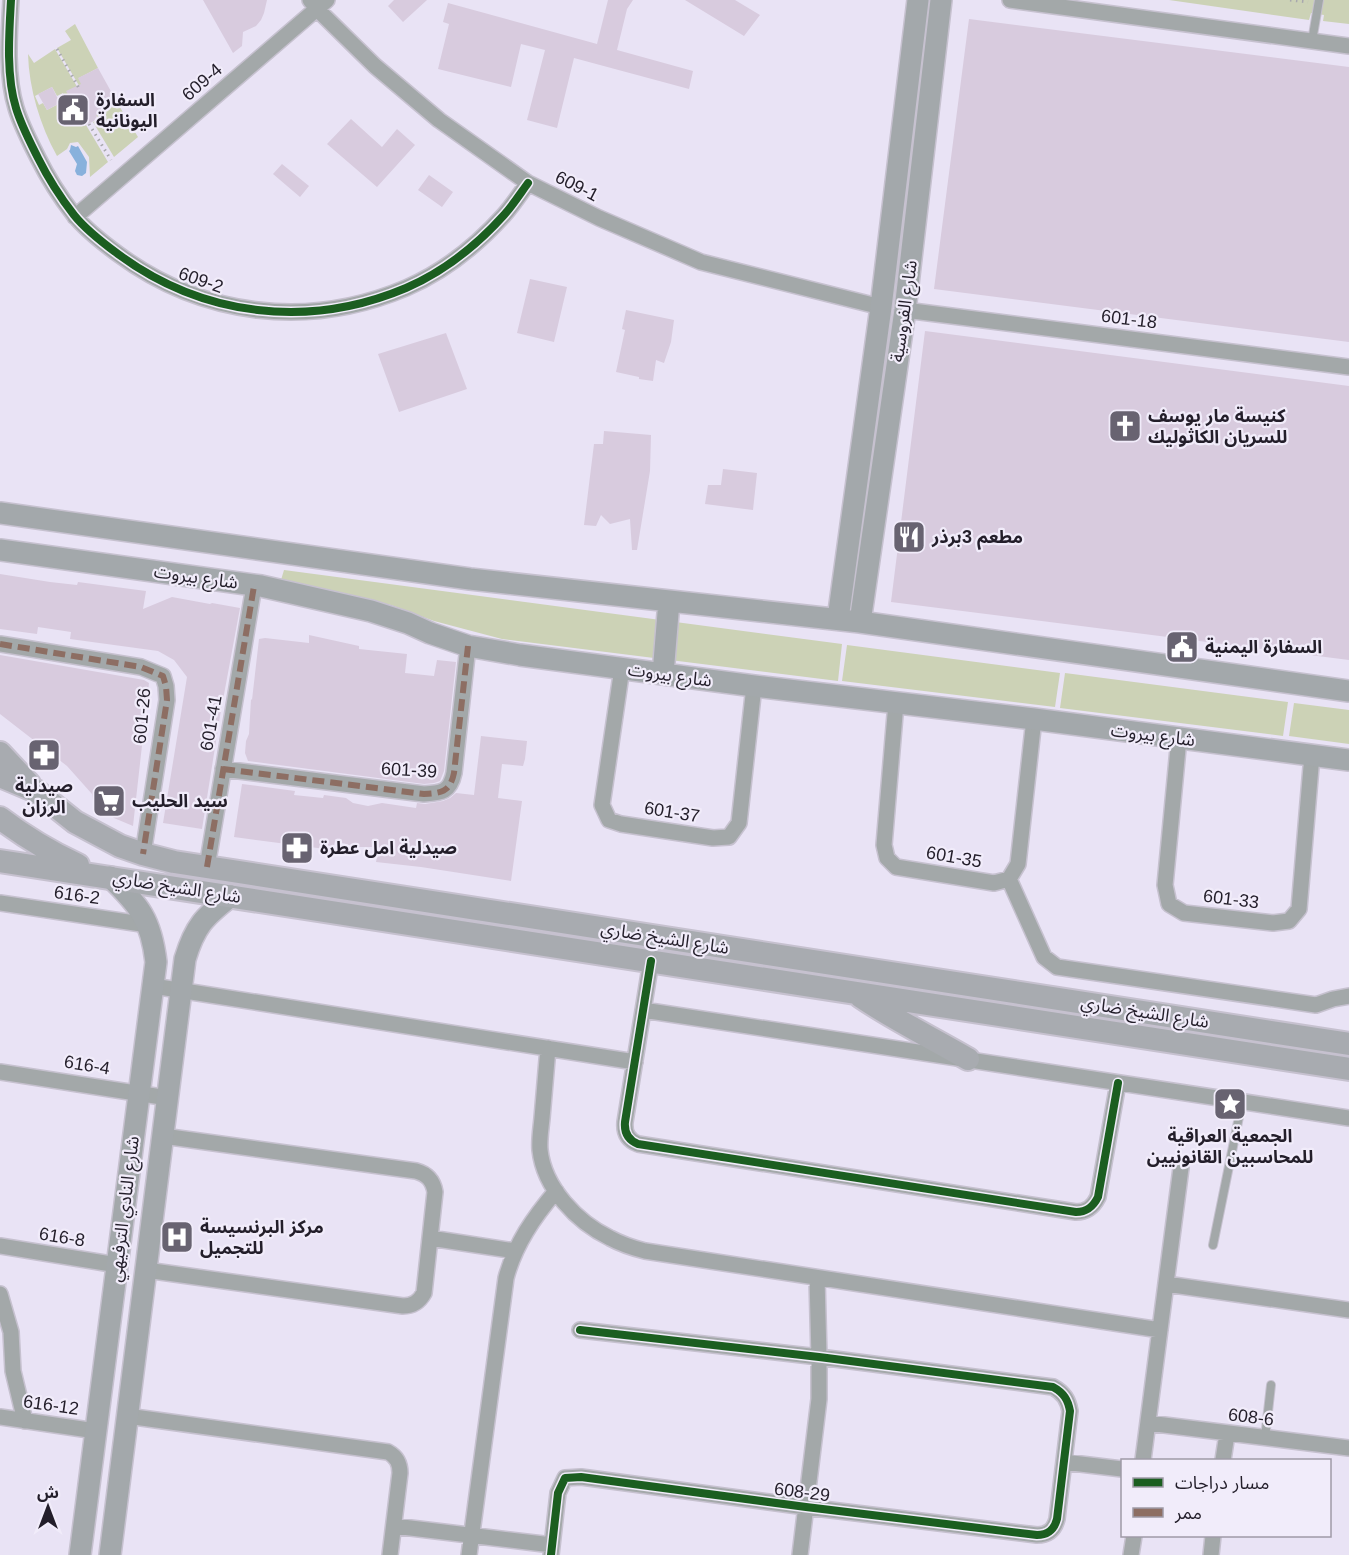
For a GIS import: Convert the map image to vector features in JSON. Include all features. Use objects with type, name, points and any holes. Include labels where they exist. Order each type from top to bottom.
[{"type":"main road","name":"شارع الفروسية","points":[[838,619],[866,417],[918,0]]},
{"type":"main road","name":"شارع الفروسية","points":[[860,622],[904,310],[941,0]]},
{"type":"main road","points":[[866,417],[888,421]]},
{"type":"main road","name":"شارع بيروت","points":[[3,516],[470,579],[838,619],[1349,691]]},
{"type":"main road","name":"شارع بيروت","points":[[0,550],[254,586],[371,611],[468,646],[520,655],[1349,760]]},
{"type":"main road","points":[[663,674],[669,601]]},
{"type":"main road","points":[[0,753],[36,791]]},
{"type":"main road","name":"شارع الشيخ ضاري","points":[[0,776],[36,791],[75,822],[120,846],[174,862],[1349,1044]]},
{"type":"main road","points":[[0,818],[54,854],[110,877]]},
{"type":"main road","name":"شارع الشيخ ضاري","points":[[0,861],[1349,1069]]},
{"type":"main road","name":"شارع النادي الترفيهي","points":[[80,1555],[156,963],[148,925],[140,910],[131,897],[110,877]]},
{"type":"main road","name":"شارع النادي الترفيهي","points":[[110,1555],[185,959],[191,940],[201,923],[231,896]]},
{"type":"main road","points":[[854,993],[885,1014],[968,1059]]},
{"type":"main road","points":[[107,1348],[135,1356]]},
{"type":"street","name":"609-2","points":[[11,0],[9,68],[15,108],[51,183],[75,217],[136,267],[171,287],[209,301],[249,310],[289,313],[330,310],[369,301],[407,287],[443,268],[475,244],[504,215],[528,183]]},
{"type":"street","points":[[1010,0],[1349,46]]},
{"type":"street","name":"609-4","points":[[75,217],[318,3]]},
{"type":"street","name":"609-1","points":[[318,3],[375,66],[439,120],[528,183],[598,218],[701,262],[880,307]]},
{"type":"street","name":"601-18","points":[[904,310],[1349,367]]},
{"type":"street","name":"601-41","points":[[207,867],[254,586]]},
{"type":"street","name":"601-26","points":[[0,644],[141,667],[163,676],[167,700],[143,854]]},
{"type":"street","name":"601-39","points":[[223,769],[424,794],[447,790],[454,773],[468,646]]},
{"type":"street","name":"601-37","points":[[622,668],[602,805],[609,820],[621,824],[713,838],[729,837],[739,823],[754,686]]},
{"type":"street","name":"601-35","points":[[896,703],[884,845],[887,858],[896,867],[994,884],[1010,879]]},
{"type":"street","points":[[1034,719],[1018,864],[1010,879],[1044,957],[1057,967],[1316,1005],[1349,996]]},
{"type":"street","name":"601-33","points":[[1179,738],[1165,885],[1169,904],[1184,913],[1273,923],[1289,921],[1299,909],[1312,755]]},
{"type":"street","name":"616-2","points":[[0,903],[148,925]]},
{"type":"street","points":[[651,961],[624,1128],[629,1138],[638,1144],[1082,1212],[1092,1207],[1098,1197],[1118,1083]]},
{"type":"street","points":[[153,986],[635,1062]]},
{"type":"street","points":[[643,1010],[1349,1118]]},
{"type":"street","points":[[548,1048],[540,1147],[544,1170],[567,1205],[587,1224],[610,1239],[645,1251],[1160,1330]]},
{"type":"street","name":"616-4","points":[[0,1072],[168,1098]]},
{"type":"street","points":[[146,1270],[408,1306],[418,1302],[424,1293],[435,1192],[431,1180],[422,1173],[163,1136]]},
{"type":"street","points":[[1143,1459],[1181,1168]]},
{"type":"street","points":[[469,1555],[508,1271],[515,1251],[533,1220],[556,1191]]},
{"type":"street","points":[[430,1238],[515,1251]]},
{"type":"street","name":"616-8","points":[[0,1246],[117,1265]]},
{"type":"street","points":[[800,1555],[819,1399],[817,1278]]},
{"type":"street","points":[[1166,1284],[1349,1310]]},
{"type":"street","points":[[0,1294],[11,1332],[13,1371],[25,1421]]},
{"type":"street","points":[[580,1330],[1053,1387],[1066,1398],[1070,1411],[1064,1462],[1121,1469]]},
{"type":"street","points":[[128,1416],[388,1452],[396,1458],[400,1468],[390,1555]]},
{"type":"street","name":"616-12","points":[[0,1417],[96,1431]]},
{"type":"street","name":"608-6","points":[[1148,1424],[1349,1448]]},
{"type":"street","points":[[1223,1459],[1227,1434]]},
{"type":"street","name":"608-29","points":[[551,1550],[558,1493],[565,1478],[581,1477],[806,1508],[1037,1535],[1048,1533],[1055,1525],[1064,1462]]},
{"type":"street","points":[[394,1526],[472,1536],[551,1550]]},
{"type":"street","points":[[1131,1555],[1134,1537]]},
{"type":"street","points":[[1211,1555],[1213,1537]]},
{"type":"lane","points":[[1312,41],[1319,0]]},
{"type":"lane","points":[[1213,1245],[1242,1102]]},
{"type":"lane","points":[[1265,1438],[1271,1385]]},
{"type":"path","points":[[1290,0],[1308,2]]},
{"type":"path","points":[[57,49],[80,90]]},
{"type":"path","points":[[89,124],[111,160]]},
{"type":"green space","points":[[1169,0],[1349,0],[1349,24],[1323,21],[1324,15],[1311,13],[1309,20]]},
{"type":"green space","points":[[75,24],[98,68],[79,78],[84,88],[81,89],[57,48],[71,40],[65,31]]},
{"type":"green space","points":[[55,49],[79,90],[69,96],[84,126],[86,125],[108,162],[90,177],[89,157],[78,142],[70,143],[67,149],[57,156],[51,144],[33,93],[28,54],[34,63]],"holes":[[[52,87],[57,96],[63,93],[66,100],[47,110],[43,103],[39,105],[35,96]]]},
{"type":"green space","points":[[118,104],[138,137],[114,157],[93,122],[98,119],[96,115]]},
{"type":"green space","points":[[284,570],[842,644],[838,681],[502,639],[434,621],[391,605],[289,583],[281,580]]},
{"type":"green space","points":[[847,645],[1060,673],[1055,707],[842,681]]},
{"type":"green space","points":[[1065,673],[1288,702],[1283,736],[1060,708]]},
{"type":"green space","points":[[1294,703],[1349,710],[1349,744],[1289,736]]},
{"type":"water","points":[[71,145],[78,146],[87,162],[86,173],[82,176],[77,175],[75,171],[77,164],[69,151]]},
{"type":"building","points":[[203,0],[267,0],[261,20],[256,26],[243,32],[242,46],[233,53]]},
{"type":"building","points":[[394,0],[427,0],[403,22],[388,6]]},
{"type":"building","points":[[608,0],[633,0],[627,9],[617,50],[693,71],[689,89],[574,58],[557,128],[527,120],[545,50],[521,44],[511,87],[438,69],[449,24],[443,22],[448,3],[597,44]]},
{"type":"building","points":[[685,0],[735,0],[760,15],[744,36]]},
{"type":"building","points":[[969,19],[1349,67],[1349,342],[934,289]]},
{"type":"building","points":[[98,68],[118,104],[96,115],[98,119],[84,126],[66,91],[81,84],[78,78]]},
{"type":"building","points":[[52,87],[60,103],[47,110],[38,94]]},
{"type":"building","points":[[351,119],[382,147],[397,129],[415,145],[377,187],[327,144]]},
{"type":"building","points":[[282,164],[309,186],[300,197],[273,174]]},
{"type":"building","points":[[429,175],[453,192],[442,207],[418,190]]},
{"type":"building","points":[[530,279],[567,287],[554,342],[517,333]]},
{"type":"building","points":[[626,310],[674,320],[671,342],[664,363],[656,360],[653,381],[616,372],[625,330],[622,329]]},
{"type":"building","points":[[925,331],[1349,386],[1349,660],[891,602]]},
{"type":"building","points":[[446,333],[467,389],[399,412],[378,354]]},
{"type":"building","points":[[604,431],[651,435],[650,471],[637,550],[632,550],[630,519],[610,524],[601,515],[596,526],[584,525],[594,444],[603,444]]},
{"type":"building","points":[[723,469],[757,473],[753,510],[705,504],[708,485],[721,485]]},
{"type":"building","points":[[0,574],[50,582],[77,585],[78,582],[146,591],[143,609],[172,597],[240,608],[202,829],[163,823],[187,677],[174,660],[158,651],[70,639],[71,632],[38,627],[37,634],[0,629]]},
{"type":"building","points":[[309,635],[359,646],[359,649],[407,654],[405,673],[434,676],[437,660],[456,662],[444,771],[440,781],[424,784],[248,761],[245,753],[246,741],[249,734],[259,639],[309,643]]},
{"type":"building","points":[[0,655],[144,680],[149,683],[133,826],[114,818],[93,801],[92,794],[67,766],[0,714]]},
{"type":"building","points":[[481,736],[527,741],[523,766],[502,764],[498,798],[522,801],[511,881],[376,862],[379,847],[356,847],[335,841],[333,850],[234,837],[242,784],[295,791],[294,795],[346,798],[353,803],[368,806],[382,803],[416,808],[417,803],[443,801],[456,793],[474,795]]},
{"type":"marked path","points":[[207,867],[254,586]]},
{"type":"marked path","points":[[0,644],[141,667],[163,676],[167,700],[143,854]]},
{"type":"marked path","points":[[223,769],[424,794],[444,790],[450,784],[454,773],[468,646]]},
{"type":"cycle path","points":[[11,0],[9,55],[13,96],[23,127],[50,180],[74,215],[101,241],[151,275],[185,292],[221,303],[258,310],[295,312],[332,309],[369,301],[420,282],[459,257],[504,215],[528,183]]},
{"type":"cycle path","points":[[651,961],[625,1122],[627,1136],[638,1144],[1080,1212],[1094,1204],[1098,1197],[1118,1083]]},
{"type":"cycle path","points":[[551,1555],[558,1493],[565,1478],[581,1477],[1037,1535],[1050,1531],[1057,1519],[1070,1411],[1065,1397],[1053,1387],[580,1330]]},
{"type":"place","name":"السفارة اليونانية","points":[[73,110]]},
{"type":"place","name":"كنيسة مار يوسف للسريان الكاثوليك","points":[[1125,426]]},
{"type":"place","name":"مطعم 3برذر","points":[[909,537]]},
{"type":"place","name":"السفارة اليمنية","points":[[1182,647]]},
{"type":"place","name":"صيدلية الرزان","points":[[44,755]]},
{"type":"place","name":"سيد الحليب","points":[[109,801]]},
{"type":"place","name":"صيدلية امل عطرة","points":[[297,848]]},
{"type":"place","name":"الجمعية العراقية للمحاسبين القانونيين","points":[[1230,1104]]},
{"type":"place","name":"مركز البرنسيسة للتجميل","points":[[177,1237]]}]
